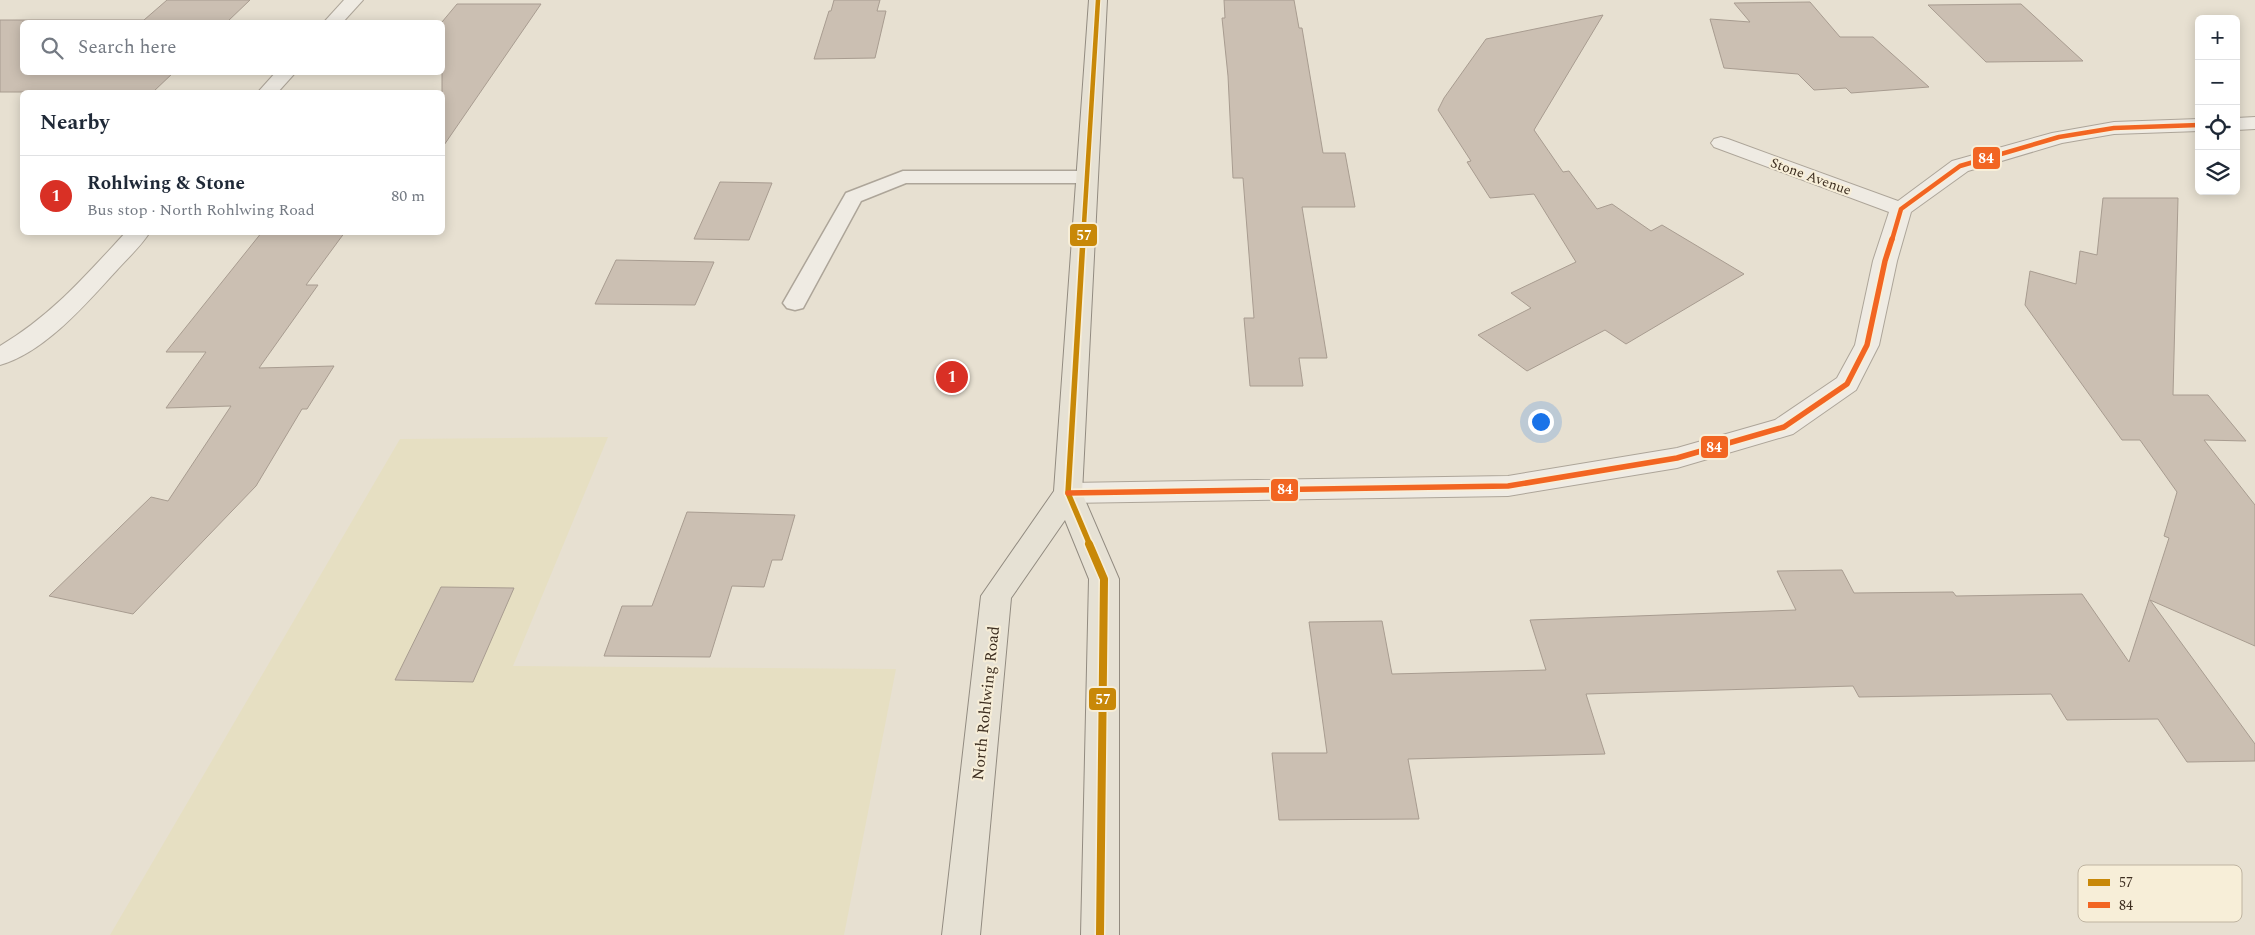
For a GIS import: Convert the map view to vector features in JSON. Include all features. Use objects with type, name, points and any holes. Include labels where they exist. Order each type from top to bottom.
[{"type":"main road","points":[[1098,0],[1068,493],[1104,579],[1100,935]]},
{"type":"main road","name":"North Rohlwing Road","points":[[961,935],[996,596],[1068,493]]},
{"type":"street","points":[[335,20],[354,0]]},
{"type":"street","points":[[270,90],[284,75]]},
{"type":"street","points":[[2240,124],[2255,123]]},
{"type":"street","points":[[1068,493],[1508,486],[1677,458],[1784,427],[1847,384],[1867,345],[1885,261],[1901,209],[1960,166],[2058,137],[2114,128],[2195,125]]},
{"type":"street","name":"Stone Avenue","points":[[1721,143],[1901,209]]},
{"type":"street","points":[[0,357],[35,336],[71,306],[136,235]]},
{"type":"lane","points":[[795,302],[853,197],[903,177],[1088,178]]},
{"type":"shaded area","points":[[608,437],[513,666],[896,669],[844,935],[110,935],[400,439]]},
{"type":"building","points":[[167,0],[250,0],[229,20],[144,20]]},
{"type":"building","points":[[834,0],[880,0],[877,11],[886,11],[875,58],[814,59]]},
{"type":"building","points":[[1224,0],[1294,0],[1299,28],[1302,28],[1323,153],[1345,153],[1355,207],[1302,207],[1327,358],[1299,358],[1303,386],[1250,386],[1244,318],[1254,318],[1243,178],[1233,178],[1228,76],[1222,18],[1225,18]]},
{"type":"building","points":[[1810,2],[1840,37],[1873,37],[1929,87],[1851,93],[1846,88],[1814,90],[1798,74],[1724,68],[1710,19],[1750,22],[1734,3]]},
{"type":"building","points":[[457,4],[541,4],[445,144],[445,90],[442,90],[442,75],[445,75],[444,20]]},
{"type":"building","points":[[2021,4],[2083,61],[1986,62],[1928,5]]},
{"type":"building","points":[[1603,15],[1534,130],[1563,172],[1569,171],[1597,209],[1612,204],[1651,231],[1662,225],[1744,274],[1626,344],[1605,330],[1527,371],[1478,335],[1531,308],[1511,293],[1576,262],[1534,194],[1490,198],[1467,162],[1471,161],[1438,110],[1444,98],[1486,39]]},
{"type":"building","points":[[0,20],[20,20],[20,75],[171,75],[155,90],[20,90],[20,92],[0,92]]},
{"type":"building","points":[[720,182],[772,183],[749,240],[694,239]]},
{"type":"building","points":[[2103,198],[2178,198],[2173,395],[2208,395],[2246,441],[2204,440],[2255,505],[2255,646],[2150,600],[2255,744],[2255,761],[2187,762],[2158,719],[2067,720],[2051,694],[1859,697],[1853,686],[1586,694],[1605,754],[1408,759],[1419,819],[1279,820],[1272,753],[1327,753],[1309,622],[1382,621],[1392,674],[1546,670],[1530,620],[1796,610],[1777,571],[1842,570],[1854,593],[1953,592],[1956,596],[2082,594],[2129,662],[2169,538],[2164,536],[2177,492],[2140,440],[2122,440],[2025,305],[2030,271],[2076,284],[2080,251],[2097,255]]},
{"type":"building","points":[[260,235],[343,235],[306,285],[318,285],[259,368],[334,366],[307,409],[302,409],[256,486],[133,614],[49,596],[151,497],[168,501],[231,406],[166,408],[206,352],[166,352]]},
{"type":"building","points":[[616,260],[714,262],[695,305],[595,304]]},
{"type":"building","points":[[687,512],[795,515],[782,560],[772,560],[764,587],[732,586],[710,657],[604,656],[622,606],[652,606]]},
{"type":"building","points":[[441,587],[514,588],[473,682],[395,680]]},
{"type":"transit line","name":"57","points":[[1098,0],[1068,493],[1104,579],[1100,935]]},
{"type":"transit line","name":"84","points":[[1068,493],[1508,486],[1677,458],[1784,427],[1847,384],[1867,345],[1885,261],[1901,209],[1960,166],[2059,137],[2114,128],[2195,125]]},
{"type":"place","name":"Rohlwing & Stone","points":[[952,377]]}]
